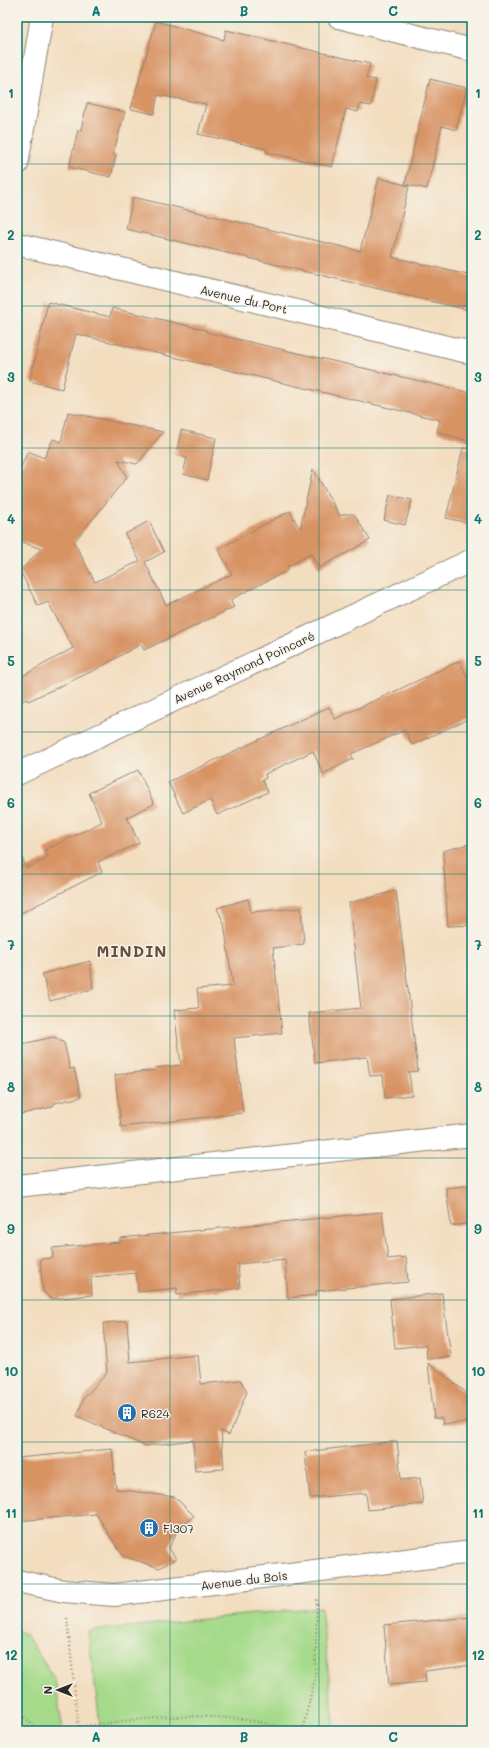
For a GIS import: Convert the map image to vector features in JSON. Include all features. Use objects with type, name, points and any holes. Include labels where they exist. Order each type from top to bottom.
[{"type":"street","points":[[17,164],[42,17]]},
{"type":"street","points":[[339,17],[472,50]]},
{"type":"street","name":"Avenue du Port","points":[[17,244],[472,353]]},
{"type":"street","name":"Avenue Raymond Poincaré","points":[[17,774],[472,560]]},
{"type":"street","points":[[17,1186],[472,1135]]},
{"type":"street","name":"Avenue du Bois","points":[[17,1581],[64,1591],[114,1595],[472,1552]]},
{"type":"path","points":[[302,1731],[315,1679],[317,1571]]},
{"type":"path","points":[[64,1591],[79,1731]]},
{"type":"path","points":[[17,1708],[38,1731]]},
{"type":"path","points":[[71,1731],[78,1727],[144,1718],[214,1716],[276,1725],[294,1731]]},
{"type":"green space","points":[[321,1607],[335,1731],[101,1731],[88,1631]]},
{"type":"green space","points":[[17,1630],[26,1635],[55,1680],[63,1731],[17,1731]]},
{"type":"building","points":[[156,21],[224,40],[226,30],[370,64],[366,78],[376,80],[371,106],[360,104],[358,112],[346,109],[332,167],[266,152],[267,149],[198,134],[206,104],[158,95],[154,114],[131,109]]},
{"type":"building","points":[[430,79],[467,88],[456,130],[442,126],[427,189],[405,184]]},
{"type":"building","points":[[87,103],[125,112],[113,154],[116,155],[111,177],[69,167],[78,130],[81,130]]},
{"type":"building","points":[[379,178],[409,186],[392,257],[472,276],[472,311],[126,229],[133,197],[360,251]]},
{"type":"building","points":[[48,302],[110,317],[112,308],[206,330],[206,332],[472,393],[472,442],[437,432],[440,420],[76,334],[62,389],[30,381]]},
{"type":"building","points":[[68,412],[163,432],[137,464],[118,460],[127,477],[74,542],[95,582],[140,561],[125,534],[149,521],[164,552],[145,562],[166,605],[232,574],[218,549],[290,511],[300,529],[313,469],[340,516],[345,514],[354,514],[370,540],[319,568],[311,554],[287,567],[288,570],[230,600],[234,607],[144,650],[141,644],[95,670],[28,701],[27,699],[17,703],[17,679],[73,648],[48,602],[38,606],[20,571],[41,549],[17,540],[17,476],[28,451],[44,458],[53,439],[61,442]]},
{"type":"building","points":[[181,430],[216,438],[207,480],[183,474],[187,458],[176,455]]},
{"type":"building","points":[[463,448],[472,449],[472,524],[446,518]]},
{"type":"building","points":[[390,495],[412,500],[405,525],[384,520]]},
{"type":"building","points":[[460,661],[472,688],[472,717],[412,745],[405,730],[351,754],[353,759],[323,774],[313,751],[265,774],[266,778],[262,780],[268,792],[217,815],[210,800],[183,813],[168,782],[329,707],[335,719]]},
{"type":"building","points":[[138,770],[154,804],[127,817],[139,843],[98,862],[102,872],[17,915],[17,848],[27,868],[48,858],[45,850],[102,822],[89,793]]},
{"type":"building","points":[[472,843],[472,925],[448,926],[443,851]]},
{"type":"building","points":[[396,891],[418,1071],[409,1072],[412,1095],[385,1098],[383,1075],[370,1076],[367,1057],[315,1063],[309,1013],[361,1008],[349,903]]},
{"type":"building","points":[[248,899],[251,912],[301,908],[304,944],[273,948],[282,1033],[234,1038],[243,1113],[121,1127],[115,1075],[181,1065],[174,1010],[199,1008],[197,989],[233,986],[224,923],[217,908]]},
{"type":"building","points":[[90,961],[93,989],[50,1001],[42,974]]},
{"type":"building","points":[[54,1037],[64,1043],[70,1069],[74,1068],[81,1097],[55,1103],[52,1107],[17,1115],[17,1078],[23,1076],[17,1045]]},
{"type":"building","points":[[472,1185],[472,1223],[451,1226],[446,1188]]},
{"type":"building","points":[[382,1212],[388,1259],[406,1257],[408,1282],[316,1291],[317,1295],[288,1298],[285,1259],[238,1264],[240,1288],[177,1295],[177,1288],[138,1292],[136,1273],[91,1277],[92,1295],[51,1299],[43,1291],[40,1259],[53,1258],[52,1248],[120,1242],[120,1238]]},
{"type":"building","points":[[442,1293],[451,1357],[427,1359],[426,1345],[395,1348],[390,1299]]},
{"type":"building","points":[[127,1321],[130,1362],[198,1355],[201,1384],[241,1380],[247,1392],[229,1435],[221,1431],[224,1469],[195,1471],[193,1440],[145,1446],[77,1416],[84,1398],[107,1373],[103,1323]]},
{"type":"building","points":[[428,1363],[472,1397],[472,1422],[443,1424],[442,1418],[434,1418]]},
{"type":"building","points":[[397,1441],[401,1480],[420,1478],[423,1504],[368,1510],[366,1493],[310,1498],[305,1452]]},
{"type":"building","points":[[112,1449],[116,1489],[175,1497],[194,1516],[179,1527],[169,1548],[176,1559],[159,1568],[123,1556],[96,1514],[17,1521],[17,1458]]},
{"type":"building","points":[[472,1617],[472,1665],[425,1671],[426,1682],[389,1685],[384,1625]]},
{"type":"place","name":"R624","points":[[127,1413]]},
{"type":"place","name":"Fl307","points":[[149,1528]]},
{"type":"district","name":"MINDIN","points":[[132,950]]}]
